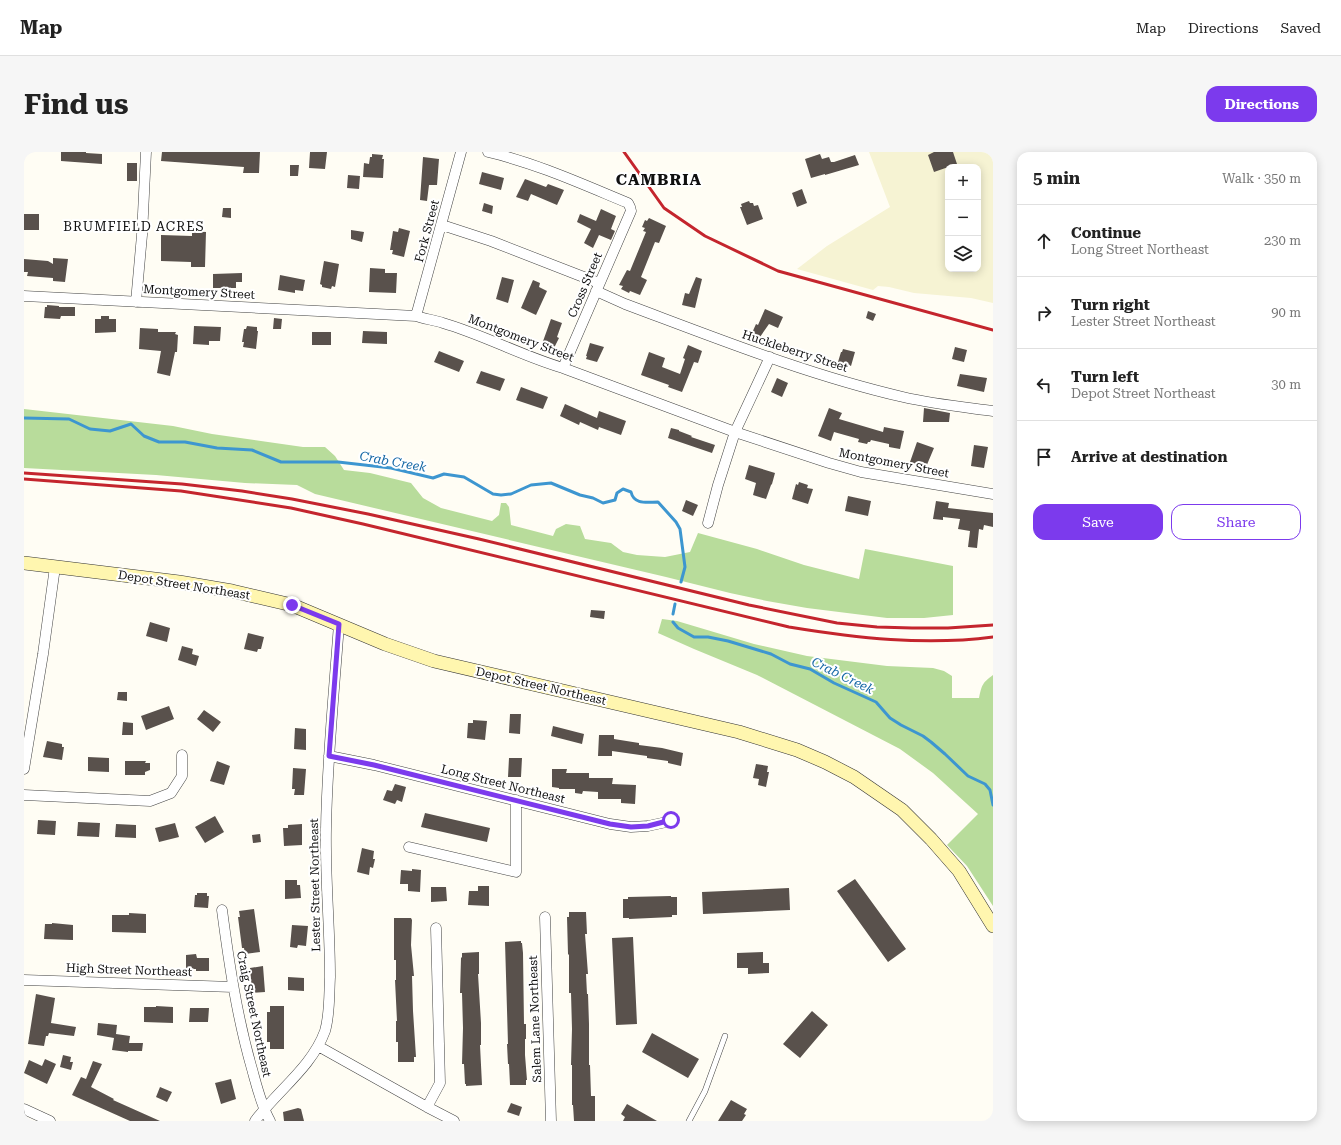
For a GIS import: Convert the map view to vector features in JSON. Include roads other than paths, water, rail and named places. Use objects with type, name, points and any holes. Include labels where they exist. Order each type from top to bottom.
[{"type":"main road","name":"Depot Street Northeast","points":[[24,564],[179,582],[232,591],[292,605],[385,644],[434,661],[739,732],[797,750],[854,777],[902,810],[931,839],[959,871],[993,926]]},
{"type":"street","points":[[136,302],[142,235],[146,152]]},
{"type":"street","name":"Fork Street","points":[[416,316],[461,152]]},
{"type":"street","name":"Cross Street","points":[[488,152],[502,155],[555,173],[628,202],[630,207],[631,212],[563,368]]},
{"type":"street","name":"Huckleberry Street","points":[[442,225],[491,241],[598,287],[625,304],[832,378],[903,397],[993,411]]},
{"type":"street","name":"Montgomery Street","points":[[24,296],[416,316],[443,323],[543,362],[563,368],[735,432],[828,463],[861,472],[993,494]]},
{"type":"street","points":[[708,523],[718,485],[735,432],[770,357]]},
{"type":"street","points":[[24,769],[43,654],[55,567]]},
{"type":"street","name":"Lester Street Northeast","points":[[255,1121],[303,1066],[318,1046],[325,1030],[329,1012],[330,960],[326,830],[329,756],[339,624]]},
{"type":"street","points":[[24,795],[150,801],[172,793],[182,776],[182,755]]},
{"type":"street","name":"Long Street Northeast","points":[[329,756],[374,765],[610,824],[631,827],[648,826],[671,820]]},
{"type":"street","points":[[409,847],[516,872],[516,800]]},
{"type":"street","name":"Craig Street Northeast","points":[[222,910],[233,987],[249,1057],[264,1110],[270,1121]]},
{"type":"street","name":"Salem Lane Northeast","points":[[545,917],[551,1121]]},
{"type":"street","points":[[427,1107],[440,1083],[436,928]]},
{"type":"street","name":"High Street Northeast","points":[[24,980],[233,987]]},
{"type":"street","points":[[318,1046],[454,1121]]},
{"type":"street","points":[[24,1109],[50,1121]]},
{"type":"lane","points":[[689,1121],[705,1091],[725,1036]]},
{"type":"waterway","name":"Crab Creek","points":[[24,418],[69,419],[90,429],[110,431],[131,424],[144,436],[159,442],[185,442],[217,448],[252,450],[281,462],[338,462],[391,468],[433,478],[444,474],[464,477],[493,494],[501,495],[511,494],[531,485],[551,483],[603,503],[615,500],[617,493],[623,489],[631,492],[638,501],[658,502],[676,522],[680,529],[685,567],[681,582]]},
{"type":"waterway","name":"Crab Creek","points":[[673,614],[675,604]]},
{"type":"waterway","name":"Crab Creek","points":[[673,622],[678,628],[694,637],[708,637],[728,641],[771,654],[790,664],[810,669],[834,683],[876,702],[890,718],[923,736],[968,776],[985,784],[990,790],[993,805]]},
{"type":"railway","points":[[624,152],[664,208],[705,236],[778,271],[993,330]]},
{"type":"railway","points":[[24,473],[182,484],[292,499],[368,514],[479,539],[749,605],[837,623],[877,627],[912,628],[948,628],[993,625]]},
{"type":"railway","points":[[24,479],[181,491],[291,508],[789,627],[891,640],[942,641],[993,637]]},
{"type":"district","name":"CAMBRIA","points":[[659,179]]},
{"type":"district","name":"BRUMFIELD ACRES","points":[[134,226]]}]
